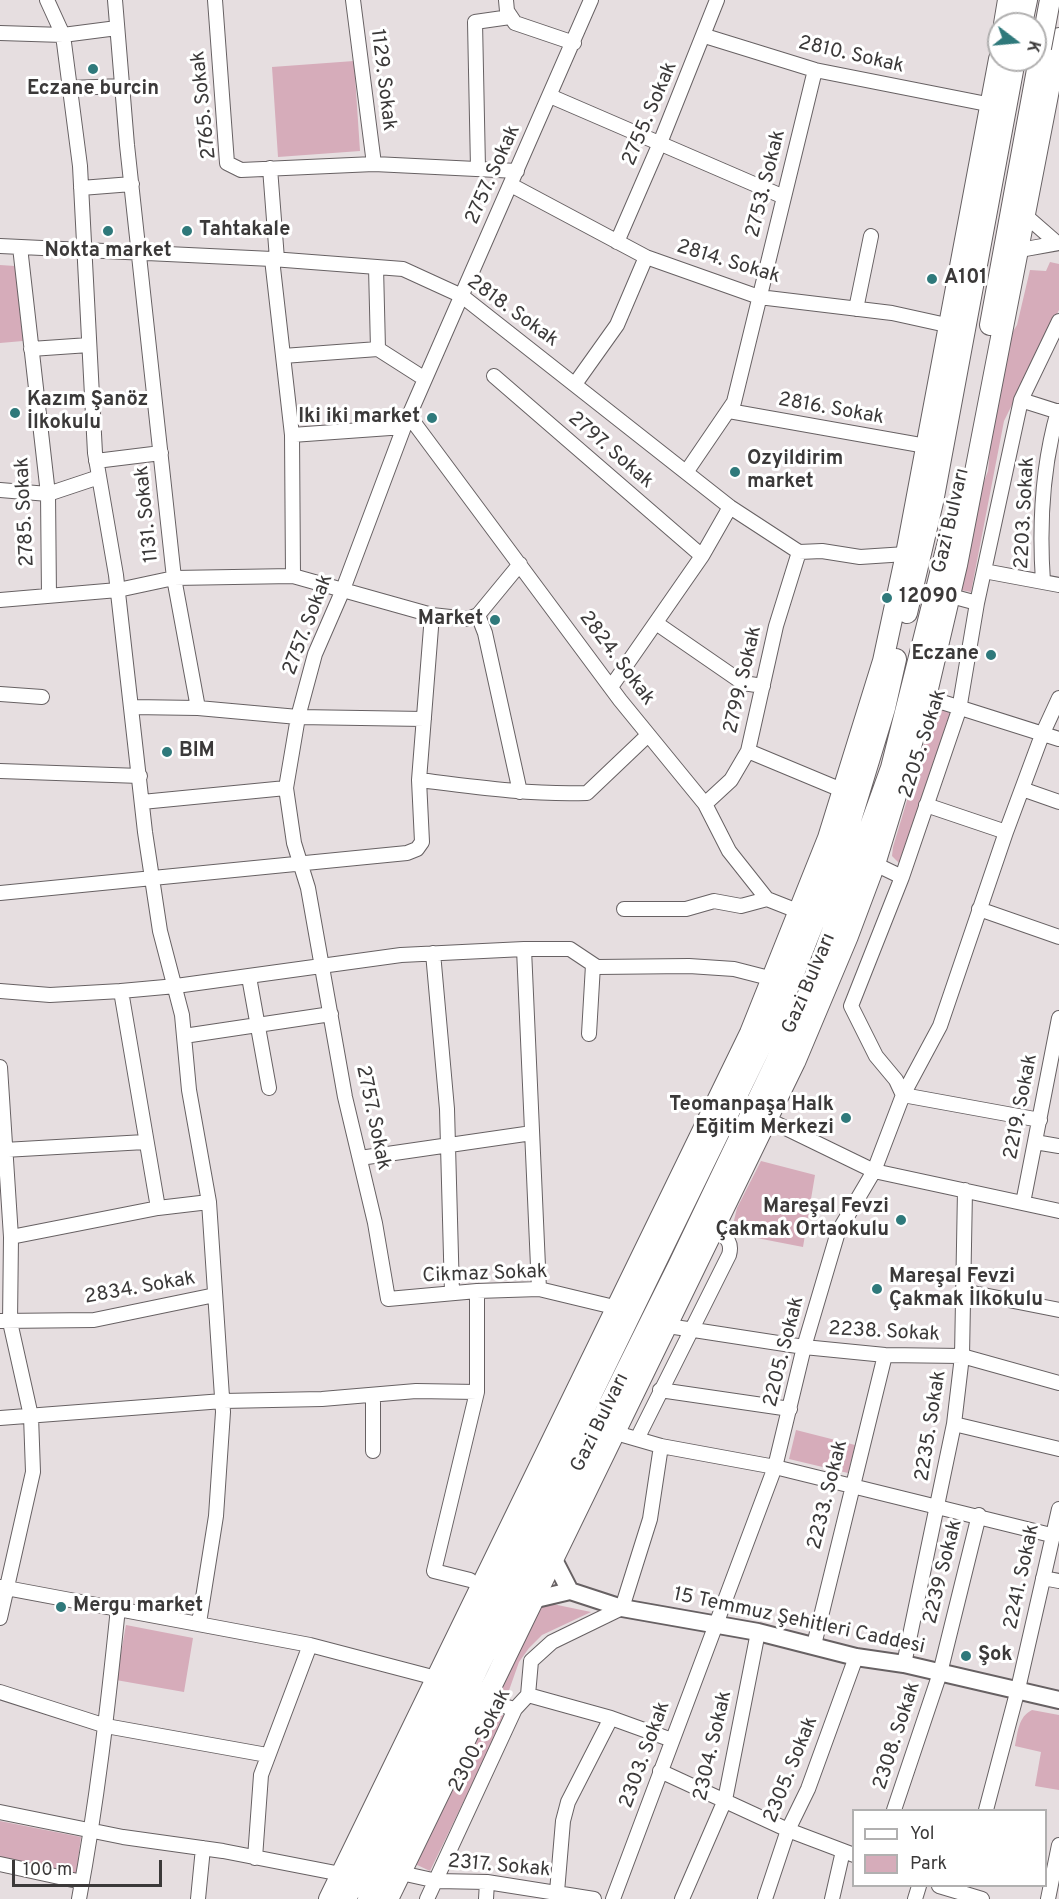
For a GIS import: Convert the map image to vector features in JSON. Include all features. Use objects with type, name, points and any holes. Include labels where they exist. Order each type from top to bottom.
[{"type":"highway","name":"Gazi Bulvarı","points":[[368,1899],[479,1666],[678,1266],[813,984],[891,768],[954,520],[1050,0]]},
{"type":"highway","points":[[388,1899],[532,1600],[668,1326],[804,1041],[874,864],[926,697],[951,596],[1020,250],[1059,38]]},
{"type":"highway","points":[[329,1899],[750,1033],[800,912],[844,791],[883,661],[951,326],[997,72]]},
{"type":"highway","name":"Gazi Bulvarı","points":[[346,1899],[783,1001],[840,856],[885,708],[933,502],[1013,72]]},
{"type":"highway","points":[[969,505],[966,460],[985,422]]},
{"type":"highway","points":[[906,554],[933,502],[926,446]]},
{"type":"main road","points":[[1038,0],[1059,5]]},
{"type":"main road","points":[[1046,110],[1059,60]]},
{"type":"main road","points":[[532,1600],[570,1591],[553,1558]]},
{"type":"main road","name":"15 Temmuz Şehitleri Caddesi","points":[[570,1591],[622,1608],[758,1632],[856,1657],[904,1664],[1059,1700]]},
{"type":"street","points":[[47,0],[63,34],[70,88],[81,188],[96,461],[118,590],[152,877],[160,931],[176,986],[189,1090],[209,1202],[223,1401],[216,1516],[199,1623]]},
{"type":"street","name":"1131. Sokak","points":[[115,0],[174,578],[198,708]]},
{"type":"street","name":"2765. Sokak","points":[[215,0],[227,163],[241,170],[270,168]]},
{"type":"street","name":"1129. Sokak","points":[[353,0],[374,165]]},
{"type":"street","points":[[506,0],[510,17],[515,23],[574,43]]},
{"type":"street","name":"2757. Sokak","points":[[388,1299],[375,1223],[345,1097],[308,888],[294,843],[286,788],[298,717],[315,654],[342,592],[406,421],[591,0]]},
{"type":"street","name":"2755. Sokak","points":[[617,242],[705,36],[717,0]]},
{"type":"street","points":[[478,168],[475,22],[510,17]]},
{"type":"street","points":[[0,33],[63,34],[117,28]]},
{"type":"street","name":"2810. Sokak","points":[[705,36],[815,70],[992,105]]},
{"type":"street","name":"2753. Sokak","points":[[687,471],[734,402],[815,70]]},
{"type":"street","points":[[70,88],[122,86]]},
{"type":"street","points":[[550,96],[784,197]]},
{"type":"street","points":[[293,576],[292,435],[275,259],[270,168],[374,165],[517,171]]},
{"type":"street","points":[[81,188],[132,184]]},
{"type":"street","name":"2814. Sokak","points":[[511,185],[646,257],[759,297],[892,313],[951,326]]},
{"type":"street","points":[[1026,216],[1058,243]]},
{"type":"street","points":[[856,309],[871,236]]},
{"type":"street","points":[[1020,250],[1058,243]]},
{"type":"street","name":"2818. Sokak","points":[[0,246],[275,259],[402,269],[462,296],[730,507],[799,552]]},
{"type":"street","name":"2785. Sokak","points":[[20,247],[48,494],[49,596]]},
{"type":"street","points":[[575,384],[617,325],[646,257]]},
{"type":"street","points":[[376,267],[378,349]]},
{"type":"street","name":"2205. Sokak","points":[[903,1095],[896,1080],[876,1056],[851,1006],[902,877],[959,710],[977,603],[1021,400],[1059,321]]},
{"type":"street","points":[[31,349],[89,345]]},
{"type":"street","points":[[283,356],[378,349],[425,380]]},
{"type":"street","name":"2797. Sokak","points":[[494,376],[702,556]]},
{"type":"street","points":[[1021,400],[1059,411]]},
{"type":"street","name":"2816. Sokak","points":[[729,411],[926,446]]},
{"type":"street","name":"2203. Sokak","points":[[1042,582],[1042,498],[1049,444],[1059,411]]},
{"type":"street","points":[[292,435],[406,421]]},
{"type":"street","name":"2824. Sokak","points":[[406,421],[520,564],[648,735],[705,804],[729,851],[766,899]]},
{"type":"street","points":[[96,461],[161,453]]},
{"type":"street","points":[[0,490],[48,494],[99,477]]},
{"type":"street","points":[[611,687],[702,556],[730,507]]},
{"type":"street","points":[[799,552],[822,551],[860,557],[906,554]]},
{"type":"street","name":"2799. Sokak","points":[[705,804],[731,780],[748,751],[776,626],[799,552]]},
{"type":"street","points":[[0,600],[118,590],[174,578],[293,576],[342,592],[432,615],[468,619],[478,615],[520,564]]},
{"type":"street","points":[[984,571],[1059,585]]},
{"type":"street","points":[[951,596],[977,603]]},
{"type":"street","points":[[0,893],[407,853],[417,849],[422,842],[419,780],[432,615]]},
{"type":"street","points":[[478,615],[520,792]]},
{"type":"street","points":[[656,623],[742,683],[763,686]]},
{"type":"street","points":[[0,694],[42,698]]},
{"type":"street","points":[[926,697],[959,710],[1059,739]]},
{"type":"street","name":"2205. Sokak","points":[[716,1625],[775,1467],[804,1347],[838,1232],[874,1171],[903,1095],[940,1026],[1006,832],[1042,735],[1059,698]]},
{"type":"street","points":[[132,707],[198,708],[298,717],[424,719]]},
{"type":"street","points":[[419,780],[520,792],[587,793],[648,735]]},
{"type":"street","points":[[748,751],[844,791]]},
{"type":"street","points":[[0,771],[140,776]]},
{"type":"street","points":[[142,802],[286,788]]},
{"type":"street","points":[[1022,789],[1059,802]]},
{"type":"street","points":[[926,805],[1006,832]]},
{"type":"street","points":[[874,864],[902,877]]},
{"type":"street","points":[[624,909],[686,909],[714,901],[741,906],[766,899],[800,912]]},
{"type":"street","points":[[979,909],[1059,937]]},
{"type":"street","points":[[0,991],[51,995],[121,991],[249,977],[401,955],[524,950],[570,950],[593,965],[734,969],[773,979]]},
{"type":"street","points":[[524,950],[539,1289]]},
{"type":"street","points":[[433,953],[448,1146],[452,1293]]},
{"type":"street","points":[[589,1034],[593,965]]},
{"type":"street","points":[[249,977],[269,1088]]},
{"type":"street","points":[[121,991],[158,1208]]},
{"type":"street","points":[[184,1036],[331,1014]]},
{"type":"street","name":"2219. Sokak","points":[[1023,1203],[1059,1018]]},
{"type":"street","points":[[0,1067],[11,1237],[5,1322],[31,1416],[33,1472],[4,1588],[0,1618]]},
{"type":"street","points":[[903,1095],[1040,1120]]},
{"type":"street","points":[[767,1119],[874,1171],[1059,1211]]},
{"type":"street","points":[[360,1158],[532,1133]]},
{"type":"street","points":[[4,1150],[145,1142]]},
{"type":"street","points":[[1035,1142],[1059,1146]]},
{"type":"street","name":"2235. Sokak","points":[[904,1664],[954,1424],[963,1356],[965,1190]]},
{"type":"street","points":[[11,1237],[158,1208],[209,1202]]},
{"type":"street","points":[[637,1439],[731,1246],[729,1239],[715,1228]]},
{"type":"street","name":"Cikmaz Sokak","points":[[388,1299],[477,1291],[539,1289],[618,1308]]},
{"type":"street","points":[[470,1580],[434,1571],[477,1392],[477,1291]]},
{"type":"street","points":[[963,1291],[1059,1310]]},
{"type":"street","name":"2834. Sokak","points":[[5,1322],[94,1320],[215,1295]]},
{"type":"street","name":"2238. Sokak","points":[[668,1326],[804,1347],[885,1355],[963,1356],[1059,1383]]},
{"type":"street","name":"2233. Sokak","points":[[814,1645],[851,1486],[885,1355]]},
{"type":"street","points":[[660,1390],[790,1409]]},
{"type":"street","points":[[0,1418],[223,1401],[322,1399],[416,1391],[477,1392]]},
{"type":"street","points":[[373,1395],[374,1451]]},
{"type":"street","points":[[954,1424],[1059,1449]]},
{"type":"street","points":[[616,1433],[661,1446],[775,1467],[1051,1534]]},
{"type":"street","points":[[622,1608],[650,1519],[661,1446]]},
{"type":"street","name":"2241. Sokak","points":[[986,1809],[1018,1689],[1051,1534],[1059,1509]]},
{"type":"street","name":"2239 Sokak","points":[[940,1673],[979,1515]]},
{"type":"street","points":[[1043,1578],[1059,1581]]},
{"type":"street","points":[[4,1588],[310,1645],[436,1678]]},
{"type":"street","points":[[79,1899],[92,1831],[118,1608]]},
{"type":"street","name":"2300. Sokak","points":[[427,1899],[515,1709],[528,1695],[531,1661],[552,1642],[622,1608]]},
{"type":"street","name":"2303. Sokak","points":[[615,1899],[660,1771],[716,1625]]},
{"type":"street","name":"2304. Sokak","points":[[682,1899],[725,1800],[758,1632]]},
{"type":"street","points":[[255,1858],[261,1775],[310,1645]]},
{"type":"street","name":"2305. Sokak","points":[[765,1899],[788,1830],[808,1789],[856,1657]]},
{"type":"street","name":"2308. Sokak","points":[[894,1809],[940,1673]]},
{"type":"street","points":[[0,1692],[106,1726],[267,1755]]},
{"type":"street","points":[[528,1695],[611,1718],[672,1740]]},
{"type":"street","points":[[484,1701],[515,1709]]},
{"type":"street","points":[[557,1892],[563,1821],[568,1802],[611,1718]]},
{"type":"street","points":[[660,1771],[788,1830],[848,1853],[832,1899]]},
{"type":"street","points":[[0,1812],[92,1831],[203,1848],[341,1874]]},
{"type":"street","points":[[1048,1899],[1059,1845]]},
{"type":"street","points":[[198,1899],[203,1848]]},
{"type":"street","points":[[0,1864],[82,1882]]},
{"type":"street","name":"2317. Sokak","points":[[401,1873],[437,1881],[487,1882],[594,1899]]},
{"type":"street","points":[[486,1899],[487,1882]]},
{"type":"street","points":[[943,1887],[982,1899]]},
{"type":"green space","points":[[354,61],[360,151],[278,157],[272,67]]},
{"type":"green space","points":[[1050,262],[1059,264],[1059,310],[1004,421],[971,592],[961,590],[983,484],[988,471],[991,436],[1007,341],[1017,325],[1030,270],[1046,271]]},
{"type":"green space","points":[[0,265],[15,266],[23,341],[0,343]]},
{"type":"green space","points":[[935,707],[950,713],[899,863],[892,856],[893,847]]},
{"type":"green space","points":[[761,1161],[815,1175],[803,1247],[731,1233],[737,1208]]},
{"type":"green space","points":[[796,1430],[855,1445],[848,1473],[789,1459]]},
{"type":"green space","points":[[543,1602],[591,1612],[542,1635],[519,1662],[507,1696],[496,1693]]},
{"type":"green space","points":[[126,1625],[193,1638],[184,1692],[116,1680]]},
{"type":"green space","points":[[489,1710],[505,1716],[430,1871],[415,1864]]},
{"type":"green space","points":[[1032,1710],[1059,1715],[1059,1790],[1035,1786],[1041,1752],[1015,1746],[1021,1721]]},
{"type":"green space","points":[[0,1821],[81,1837],[76,1876],[0,1860]]},
{"type":"place","name":"Eczane burcin","points":[[93,69]]},
{"type":"place","name":"Nokta market","points":[[108,231]]},
{"type":"place","name":"Tahtakale","points":[[187,231]]},
{"type":"place","name":"A101","points":[[932,279]]},
{"type":"place","name":"Kazım Şanöz İlkokulu","points":[[15,413]]},
{"type":"place","name":"Iki iki market","points":[[432,418]]},
{"type":"place","name":"Ozyildirim market","points":[[735,472]]},
{"type":"place","name":"12090","points":[[887,598]]},
{"type":"place","name":"Market","points":[[495,620]]},
{"type":"place","name":"Eczane","points":[[991,655]]},
{"type":"place","name":"BIM","points":[[167,752]]},
{"type":"place","name":"Teomanpaşa Halk Eğitim Merkezi","points":[[846,1118]]},
{"type":"place","name":"Mareşal Fevzi Çakmak Ortaokulu","points":[[901,1220]]},
{"type":"place","name":"Mareşal Fevzi Çakmak İlkokulu","points":[[877,1289]]},
{"type":"place","name":"Mergu market","points":[[61,1607]]},
{"type":"place","name":"Şok","points":[[966,1656]]}]
